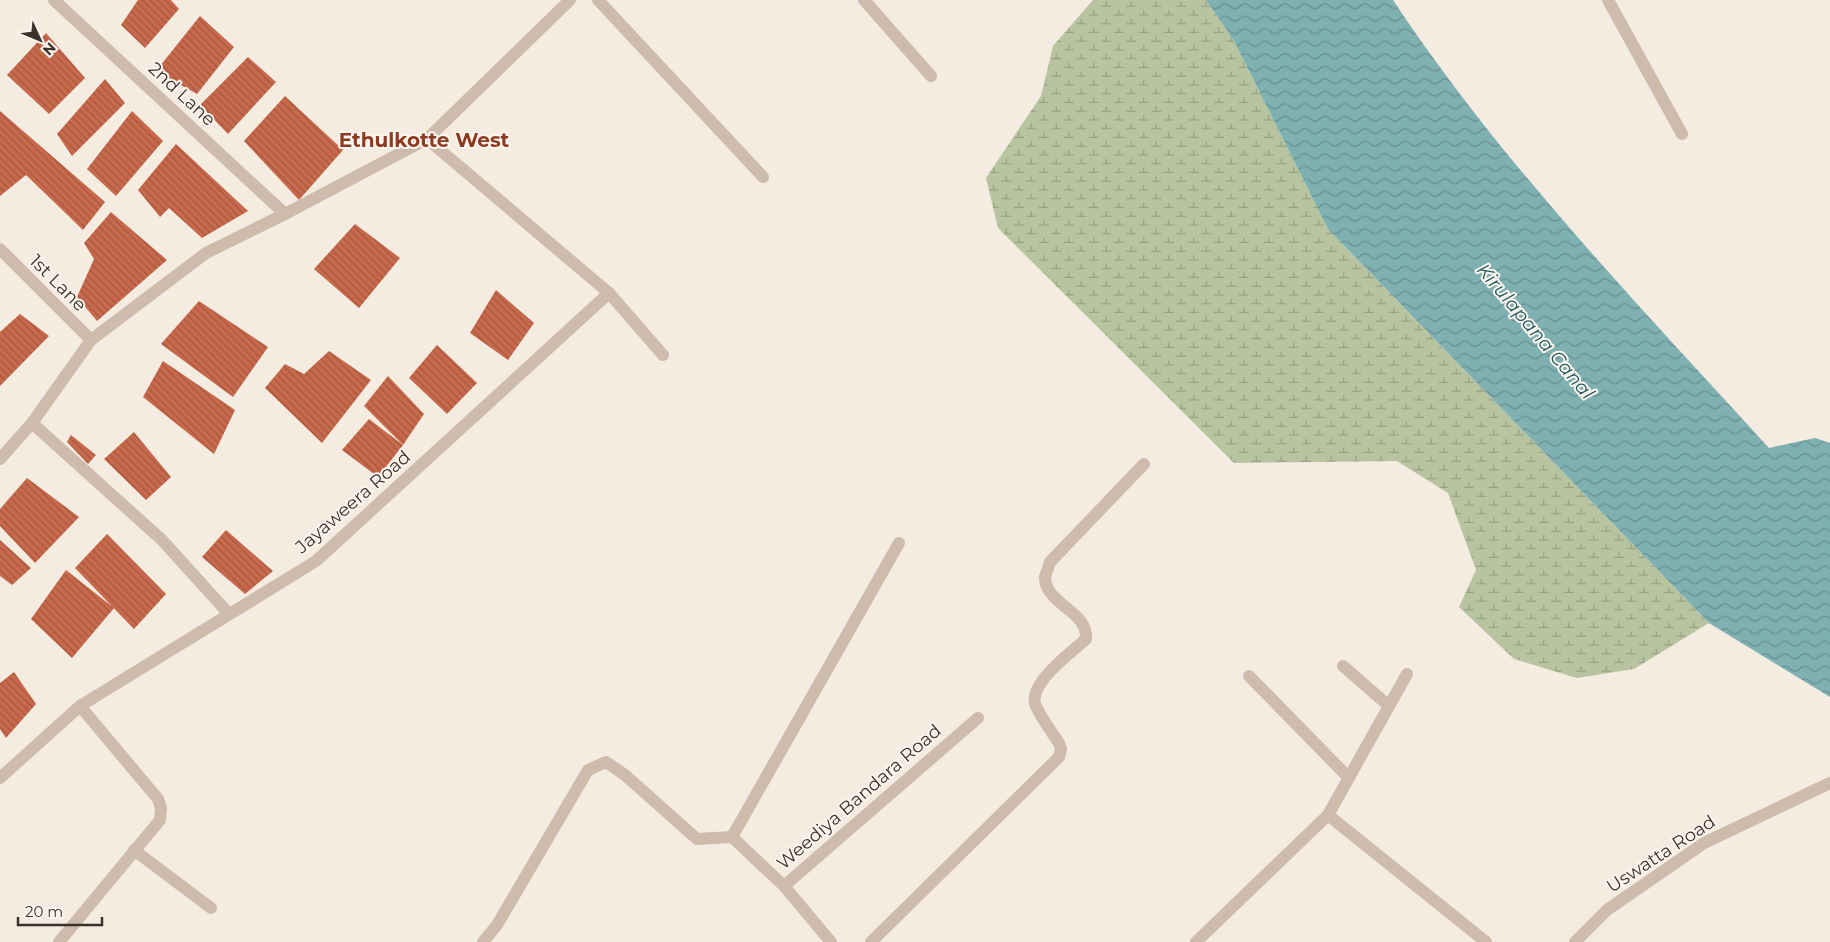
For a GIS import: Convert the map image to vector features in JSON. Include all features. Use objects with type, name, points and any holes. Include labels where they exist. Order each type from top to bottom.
[{"type":"street","name":"2nd Lane","points":[[54,0],[285,214]]},
{"type":"street","points":[[0,459],[32,423],[91,340],[206,253],[285,214],[427,139],[570,0]]},
{"type":"street","points":[[598,0],[763,176]]},
{"type":"street","points":[[864,0],[931,76]]},
{"type":"street","points":[[1608,0],[1682,134]]},
{"type":"street","points":[[427,139],[609,293],[664,355]]},
{"type":"street","name":"1st Lane","points":[[0,249],[91,340]]},
{"type":"street","name":"Jayaweera Road","points":[[0,778],[80,706],[316,561],[609,293]]},
{"type":"street","points":[[32,423],[162,540],[229,614]]},
{"type":"street","points":[[871,942],[1059,757],[1061,749],[1059,743],[1035,703],[1036,691],[1043,678],[1086,639],[1086,630],[1083,623],[1049,592],[1045,577],[1050,562],[1144,464]]},
{"type":"street","points":[[483,942],[497,925],[588,770],[606,762],[625,775],[697,839],[732,838],[899,543]]},
{"type":"street","points":[[1343,666],[1389,706]]},
{"type":"street","points":[[1196,942],[1328,816],[1407,674]]},
{"type":"street","points":[[1249,676],[1349,778]]},
{"type":"street","points":[[59,942],[160,820],[161,808],[158,799],[80,706]]},
{"type":"street","name":"Weediya Bandara Road","points":[[732,838],[784,886],[978,718]]},
{"type":"street","name":"Uswatta Road","points":[[1575,942],[1607,910],[1704,843],[1830,783]]},
{"type":"street","points":[[1328,816],[1486,942]]},
{"type":"street","points":[[134,850],[211,908]]},
{"type":"street","points":[[784,886],[831,942]]},
{"type":"green space","points":[[1093,0],[1206,0],[1234,41],[1328,229],[1709,623],[1634,669],[1577,678],[1514,659],[1459,607],[1476,570],[1448,493],[1397,461],[1234,463],[998,228],[986,178],[1041,96],[1053,46]]},
{"type":"water","name":"Kirulapana Canal","points":[[1206,0],[1393,0],[1479,119],[1572,231],[1769,448],[1815,438],[1830,443],[1830,697],[1709,623],[1328,229],[1234,41]]},
{"type":"building","points":[[138,0],[171,0],[179,9],[145,48],[121,25]]},
{"type":"building","points":[[200,16],[234,47],[197,94],[156,71]]},
{"type":"building","points":[[46,33],[85,78],[49,114],[7,75]]},
{"type":"building","points":[[248,57],[276,82],[228,134],[200,105]]},
{"type":"building","points":[[105,79],[125,103],[72,156],[57,134]]},
{"type":"building","points":[[285,96],[343,150],[299,200],[244,141]]},
{"type":"building","points":[[0,111],[105,202],[83,230],[26,175],[0,196]]},
{"type":"building","points":[[132,111],[163,141],[116,196],[87,169]]},
{"type":"building","points":[[176,144],[248,211],[202,238],[169,208],[160,217],[138,190]]},
{"type":"building","points":[[111,212],[167,260],[97,321],[77,297],[94,259],[84,243]]},
{"type":"building","points":[[355,224],[400,258],[359,308],[314,269]]},
{"type":"building","points":[[496,290],[534,323],[508,360],[470,333]]},
{"type":"building","points":[[199,301],[268,347],[233,397],[161,344]]},
{"type":"building","points":[[20,314],[49,336],[0,386],[0,332]]},
{"type":"building","points":[[437,345],[477,383],[447,414],[409,378]]},
{"type":"building","points":[[329,351],[371,380],[322,443],[265,388],[285,364],[304,374]]},
{"type":"building","points":[[163,361],[235,410],[214,454],[143,397]]},
{"type":"building","points":[[388,376],[424,414],[403,445],[364,406]]},
{"type":"building","points":[[369,419],[403,445],[378,477],[342,450]]},
{"type":"building","points":[[134,432],[171,477],[146,500],[104,459]]},
{"type":"building","points":[[71,435],[96,455],[88,464],[67,442]]},
{"type":"building","points":[[27,478],[79,517],[35,563],[0,526],[0,509]]},
{"type":"building","points":[[226,530],[273,571],[245,594],[202,557]]},
{"type":"building","points":[[107,534],[166,594],[134,629],[75,568]]},
{"type":"building","points":[[0,540],[31,568],[12,585],[0,576]]},
{"type":"building","points":[[66,570],[114,608],[72,658],[31,619]]},
{"type":"building","points":[[14,672],[36,704],[6,738],[0,729],[0,683]]},
{"type":"district","name":"Ethulkotte West","points":[[424,140]]}]
